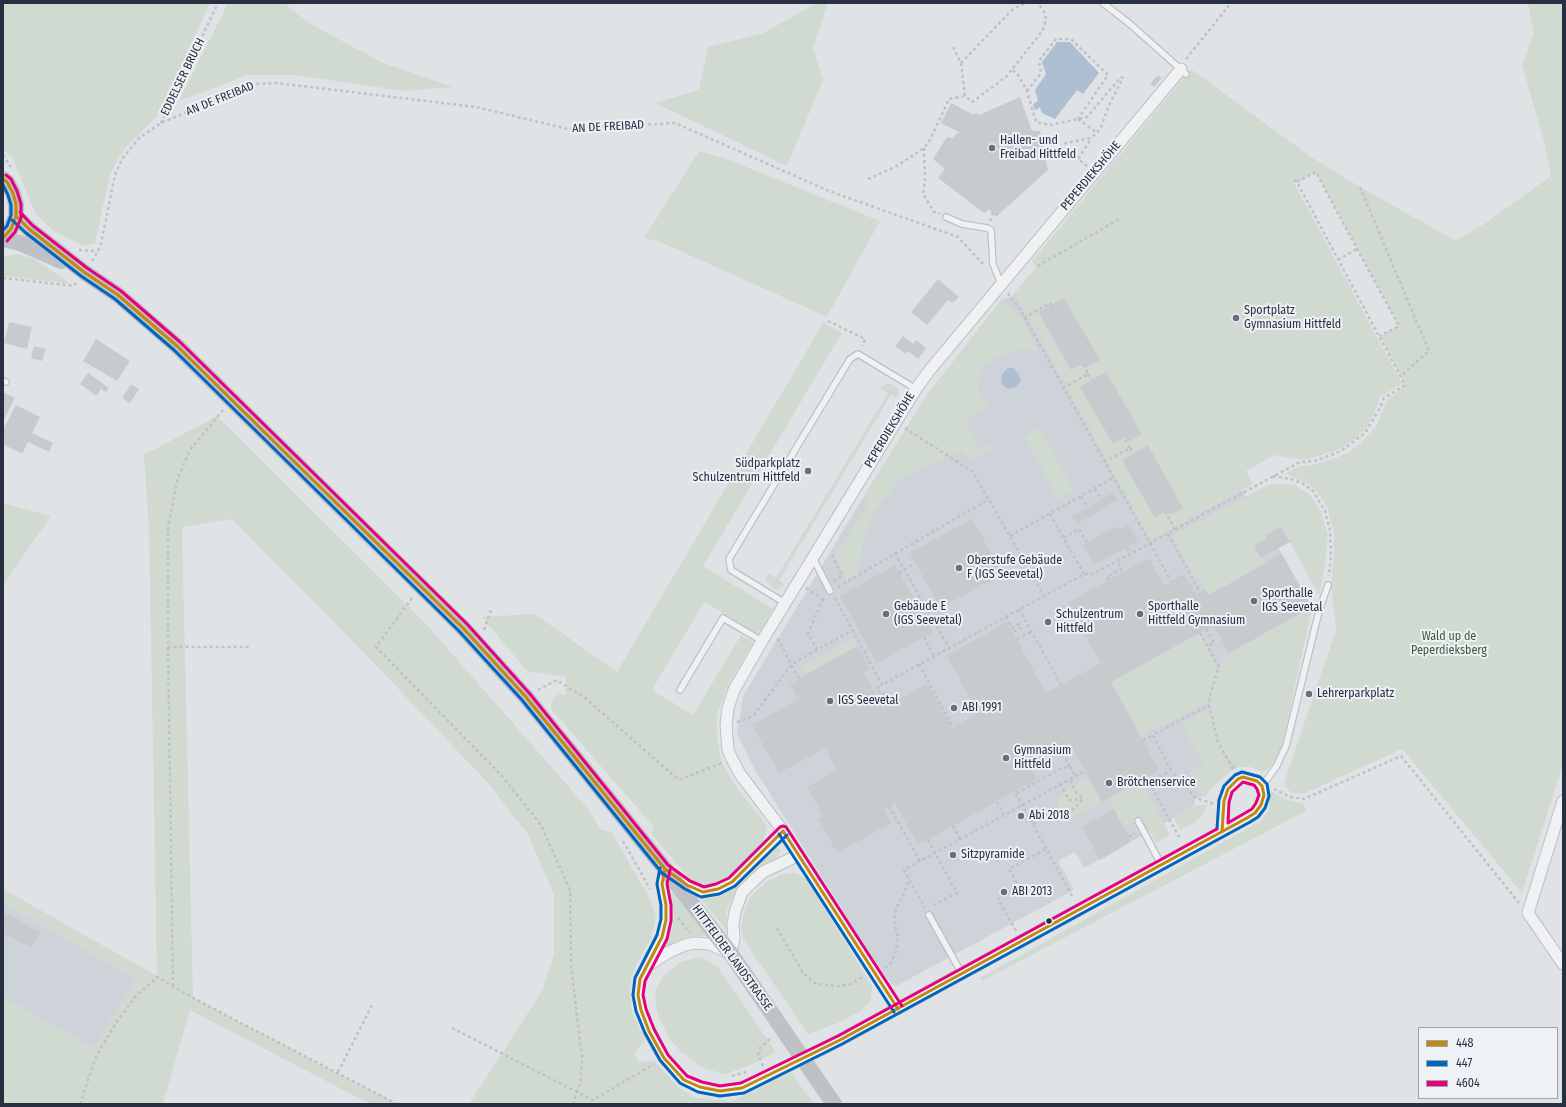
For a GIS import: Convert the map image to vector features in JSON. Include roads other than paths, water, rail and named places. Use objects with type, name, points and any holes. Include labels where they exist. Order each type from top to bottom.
[{"type":"main road","points":[[3,179],[7,182],[13,192],[16,204],[16,216],[11,229],[3,239]]},
{"type":"main road","name":"HITTFELDER LANDSTRASSE","points":[[16,216],[83,280]]},
{"type":"main road","name":"HITTFELDER LANDSTRASSE","points":[[3,239],[20,243],[83,280],[118,295],[177,346],[479,645],[526,697],[666,869],[731,954],[834,1104]]},
{"type":"street","name":"PEPERDIEKSHÖHE","points":[[898,1009],[879,970],[783,831],[740,774],[728,750],[726,725],[728,708],[734,690],[762,641],[916,388],[1095,172],[1183,72]]},
{"type":"street","points":[[783,831],[732,882],[718,889],[703,892],[687,885],[666,869],[662,884],[666,905],[666,920],[662,937],[640,979],[638,995],[648,1031],[664,1058],[684,1080],[700,1087],[720,1090],[742,1088],[840,1040],[898,1009],[1255,813],[1261,804],[1264,795],[1262,786],[1250,778],[1243,777],[1233,782],[1228,788],[1224,801],[1222,831]]},
{"type":"street","points":[[1563,801],[1528,913],[1563,964]]},
{"type":"street","points":[[647,966],[669,952],[684,945],[695,943],[710,944],[731,954],[734,938],[733,925],[735,912],[742,892],[763,872],[799,855]]},
{"type":"lane","points":[[1103,3],[1130,24],[1183,72]]},
{"type":"lane","points":[[946,217],[962,224],[991,230],[993,264],[1001,284]]},
{"type":"lane","points":[[785,603],[732,570],[729,559],[850,359],[858,354],[916,388]]},
{"type":"lane","points":[[812,558],[830,591]]},
{"type":"lane","points":[[1262,786],[1276,767],[1286,746],[1319,610],[1328,585]]},
{"type":"lane","points":[[680,690],[723,618],[762,641]]},
{"type":"lane","points":[[1138,821],[1161,864]]},
{"type":"lane","points":[[929,915],[962,974]]},
{"type":"water","points":[[1057,42],[1070,42],[1099,73],[1083,94],[1077,90],[1055,119],[1042,113],[1040,107],[1035,110],[1033,104],[1038,101],[1035,90],[1046,74],[1042,62]]},
{"type":"water","points":[[1008,368],[1014,368],[1021,379],[1021,381],[1014,388],[1006,388],[1001,382],[1002,374]]},
{"type":"place","name":"Hallen- und Freibad Hittfeld","points":[[992,148]]},
{"type":"place","name":"Sportplatz Gymnasium Hittfeld","points":[[1236,318]]},
{"type":"place","name":"Südparkplatz Schulzentrum Hittfeld","points":[[808,471]]},
{"type":"place","name":"Oberstufe Gebäude F (IGS Seevetal)","points":[[959,568]]},
{"type":"place","name":"Sporthalle IGS Seevetal","points":[[1254,601]]},
{"type":"place","name":"Gebäude E (IGS Seevetal)","points":[[886,614]]},
{"type":"place","name":"Sporthalle Hittfeld Gymnasium","points":[[1140,614]]},
{"type":"place","name":"Schulzentrum Hittfeld","points":[[1048,622]]},
{"type":"place","name":"Lehrerparkplatz","points":[[1309,694]]},
{"type":"place","name":"IGS Seevetal","points":[[830,701]]},
{"type":"place","name":"ABI 1991","points":[[954,708]]},
{"type":"place","name":"Gymnasium Hittfeld","points":[[1006,758]]},
{"type":"place","name":"Brötchenservice","points":[[1109,783]]},
{"type":"place","name":"Abi 2018","points":[[1021,816]]},
{"type":"place","name":"Sitzpyramide","points":[[953,855]]},
{"type":"place","name":"ABI 2013","points":[[1004,892]]},
{"type":"park label","name":"Wald up de Peperdieksberg","points":[[1449,644]]}]
